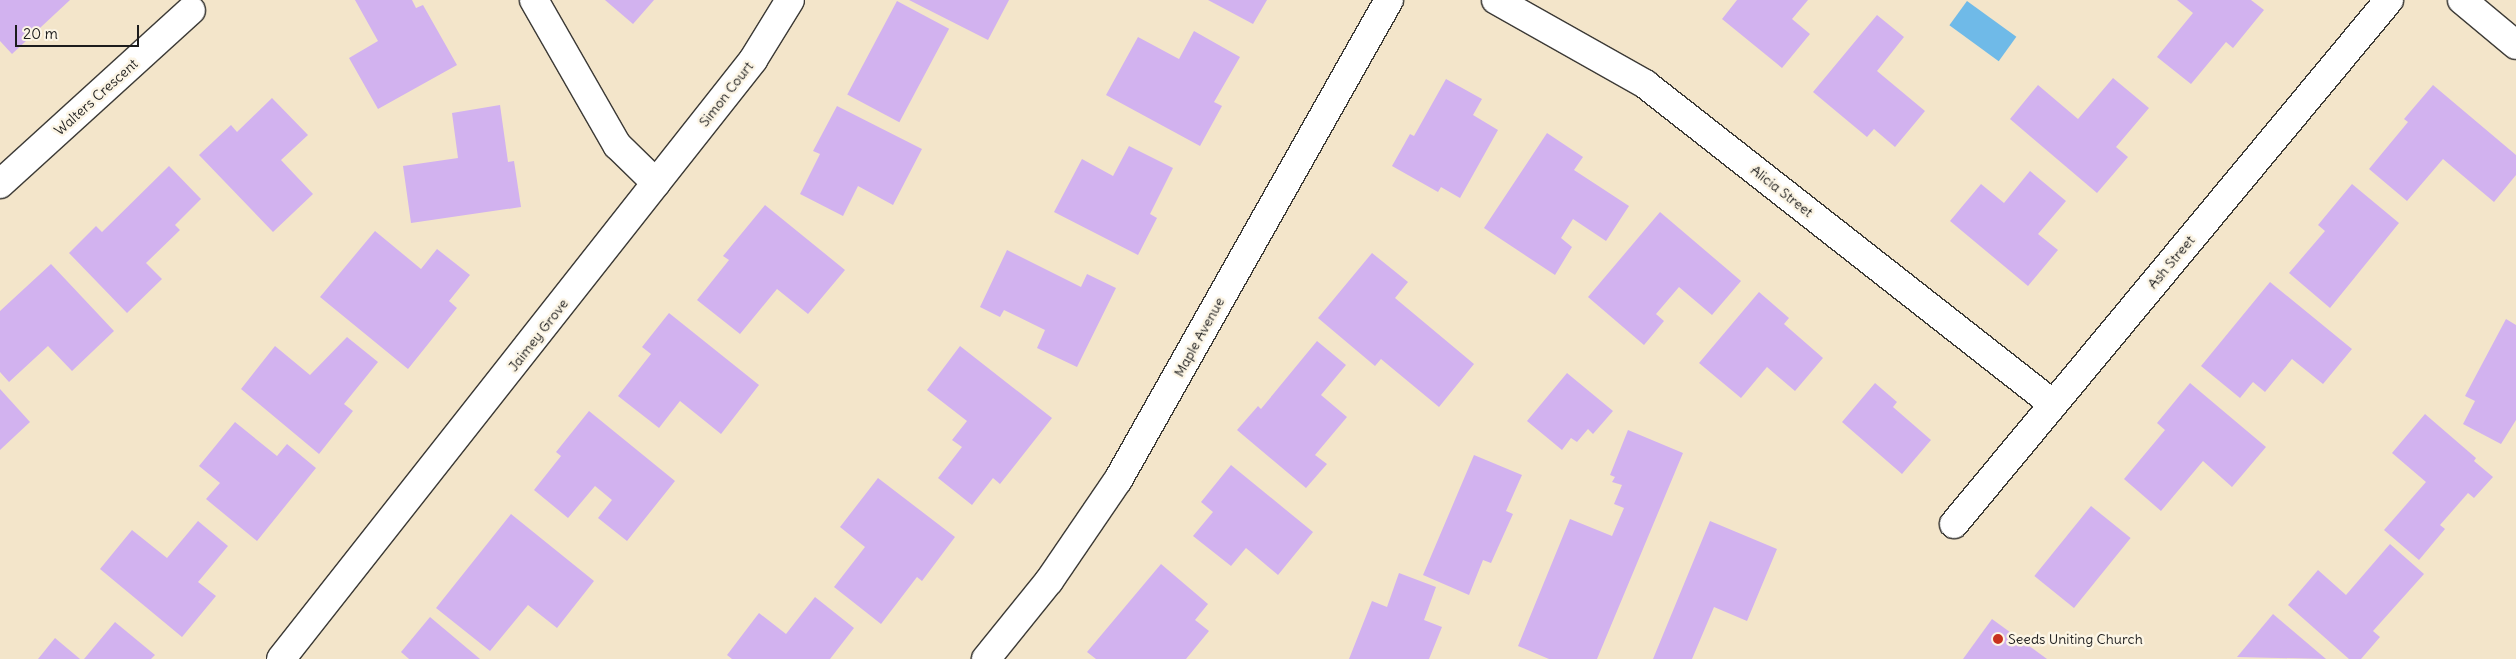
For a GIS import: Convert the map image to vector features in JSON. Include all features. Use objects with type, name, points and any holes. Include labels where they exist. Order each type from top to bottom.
[{"type":"street","points":[[534,0],[617,145],[656,183]]},
{"type":"street","name":"Simon Court","points":[[656,183],[753,60],[790,0]]},
{"type":"street","name":"Maple Avenue","points":[[986,659],[1049,581],[1118,480],[1389,0]]},
{"type":"street","name":"Alicia Street","points":[[1496,0],[1645,84],[2053,404]]},
{"type":"street","name":"Ash Street","points":[[1954,524],[2389,0]]},
{"type":"street","points":[[2462,0],[2516,45]]},
{"type":"street","name":"Walters Crescent","points":[[0,184],[191,10]]},
{"type":"street","name":"Jaimey Grove","points":[[281,659],[656,183]]},
{"type":"water","points":[[1967,1],[2016,37],[1999,61],[1949,25]]},
{"type":"building","points":[[0,0],[70,0],[12,54],[0,41]]},
{"type":"building","points":[[355,0],[412,0],[416,8],[423,5],[457,65],[378,109],[349,58],[378,41]]},
{"type":"building","points":[[605,0],[654,0],[633,24]]},
{"type":"building","points":[[909,0],[1009,0],[988,40]]},
{"type":"building","points":[[1208,0],[1267,0],[1253,24]]},
{"type":"building","points":[[1737,0],[1808,0],[1792,19],[1810,34],[1782,68],[1722,19]]},
{"type":"building","points":[[2177,0],[2251,0],[2264,10],[2233,48],[2226,42],[2191,84],[2157,57],[2193,13]]},
{"type":"building","points":[[897,1],[949,29],[899,122],[847,95]]},
{"type":"building","points":[[1877,15],[1904,37],[1877,71],[1925,111],[1895,147],[1874,129],[1867,137],[1813,92]]},
{"type":"building","points":[[1194,31],[1240,57],[1214,102],[1222,106],[1200,146],[1106,95],[1138,37],[1179,59]]},
{"type":"building","points":[[2113,78],[2149,108],[2116,147],[2128,157],[2097,193],[2010,119],[2038,85],[2078,119]]},
{"type":"building","points":[[1446,79],[1482,99],[1473,115],[1498,130],[1460,198],[1441,187],[1438,192],[1392,166],[1410,134],[1414,136]]},
{"type":"building","points":[[2433,85],[2516,155],[2516,175],[2494,202],[2443,159],[2407,201],[2369,169],[2408,122],[2404,119]]},
{"type":"building","points":[[272,98],[308,135],[281,160],[313,194],[273,232],[199,155],[231,125],[237,132]]},
{"type":"building","points":[[500,105],[508,162],[514,161],[521,207],[411,223],[403,166],[458,158],[452,113]]},
{"type":"building","points":[[837,106],[922,149],[893,205],[858,186],[843,216],[800,194],[820,154],[813,151]]},
{"type":"building","points":[[1547,133],[1583,157],[1574,170],[1629,206],[1606,241],[1573,219],[1561,238],[1572,247],[1555,275],[1484,228]]},
{"type":"building","points":[[1129,146],[1173,168],[1150,214],[1157,218],[1138,255],[1054,212],[1082,159],[1113,176]]},
{"type":"building","points":[[169,166],[201,199],[175,225],[180,230],[146,263],[162,279],[127,313],[69,253],[96,226],[102,232]]},
{"type":"building","points":[[2030,171],[2066,201],[2038,234],[2058,250],[2028,286],[1950,221],[1981,184],[2004,203]]},
{"type":"building","points":[[2352,184],[2399,223],[2330,308],[2289,273],[2325,231],[2318,225]]},
{"type":"building","points":[[765,205],[845,270],[808,314],[777,289],[740,334],[697,300],[729,260],[723,256]]},
{"type":"building","points":[[1660,212],[1741,281],[1712,315],[1679,287],[1656,314],[1664,321],[1644,345],[1588,297]]},
{"type":"building","points":[[375,231],[421,269],[437,249],[470,275],[449,301],[457,308],[408,369],[320,297]]},
{"type":"building","points":[[1007,250],[1081,287],[1087,274],[1116,288],[1077,367],[1037,348],[1045,330],[1004,310],[1000,317],[980,307]]},
{"type":"building","points":[[1372,253],[1408,282],[1395,298],[1474,364],[1439,407],[1381,359],[1375,366],[1318,318]]},
{"type":"building","points":[[51,264],[114,331],[72,371],[48,346],[9,382],[0,372],[0,311]]},
{"type":"building","points":[[2270,282],[2352,349],[2323,384],[2292,359],[2265,392],[2253,382],[2240,398],[2201,366]]},
{"type":"building","points":[[1759,292],[1789,318],[1784,324],[1823,358],[1795,391],[1767,367],[1741,398],[1699,363]]},
{"type":"building","points":[[669,313],[759,385],[721,434],[680,401],[659,428],[618,396],[651,354],[642,347]]},
{"type":"building","points":[[2506,319],[2516,325],[2516,420],[2501,444],[2463,424],[2475,401],[2465,396]]},
{"type":"building","points":[[347,337],[378,362],[344,404],[353,411],[319,454],[241,389],[275,346],[310,375]]},
{"type":"building","points":[[1317,341],[1346,365],[1321,395],[1347,417],[1315,455],[1327,464],[1306,488],[1237,430],[1258,406],[1261,409]]},
{"type":"building","points":[[960,346],[1052,418],[1000,484],[993,478],[972,505],[938,478],[962,447],[952,440],[967,421],[927,390]]},
{"type":"building","points":[[1567,373],[1613,411],[1593,434],[1588,429],[1577,442],[1571,438],[1562,450],[1527,421]]},
{"type":"building","points":[[1875,383],[1897,402],[1893,407],[1931,440],[1902,474],[1842,422]]},
{"type":"building","points":[[2190,383],[2266,447],[2232,487],[2203,461],[2161,511],[2124,479],[2165,430],[2157,423]]},
{"type":"building","points":[[0,389],[30,422],[0,450]]},
{"type":"building","points":[[589,411],[675,481],[627,541],[598,518],[612,500],[595,486],[568,518],[534,490],[561,456],[556,452]]},
{"type":"building","points":[[2425,414],[2476,458],[2474,461],[2493,477],[2474,498],[2468,493],[2440,525],[2445,529],[2419,560],[2384,530],[2426,482],[2392,453]]},
{"type":"building","points":[[235,422],[277,456],[287,444],[316,468],[257,541],[206,499],[220,483],[199,466]]},
{"type":"building","points":[[1628,430],[1683,453],[1597,659],[1549,659],[1518,646],[1570,519],[1612,536],[1624,508],[1614,504],[1622,485],[1612,482],[1615,477],[1610,475]]},
{"type":"building","points":[[1474,455],[1522,475],[1506,511],[1513,514],[1491,563],[1483,560],[1469,595],[1423,575]]},
{"type":"building","points":[[1231,465],[1313,532],[1278,575],[1246,548],[1231,566],[1193,536],[1213,512],[1201,502]]},
{"type":"building","points":[[878,478],[955,537],[922,581],[917,577],[881,624],[834,587],[865,547],[840,527]]},
{"type":"building","points":[[2091,506],[2131,538],[2074,608],[2034,576]]},
{"type":"building","points":[[511,514],[594,581],[557,628],[528,605],[490,651],[436,608]]},
{"type":"building","points":[[198,521],[228,546],[198,582],[216,596],[182,637],[100,569],[132,530],[167,558]]},
{"type":"building","points":[[1710,521],[1777,549],[1747,621],[1714,607],[1692,659],[1653,659]]},
{"type":"building","points":[[2390,544],[2424,574],[2373,631],[2380,637],[2361,659],[2349,659],[2288,605],[2318,570],[2346,595]]},
{"type":"building","points":[[1161,564],[1208,604],[1195,620],[1209,631],[1186,659],[1096,659],[1087,652]]},
{"type":"building","points":[[1399,573],[1436,587],[1424,620],[1442,627],[1429,659],[1349,659],[1372,601],[1387,607]]},
{"type":"building","points":[[815,597],[854,628],[830,659],[732,659],[727,655],[759,613],[786,634]]},
{"type":"building","points":[[2273,614],[2326,659],[2237,657]]},
{"type":"building","points":[[430,617],[480,659],[409,659],[401,652]]},
{"type":"building","name":"Seeds Uniting Church","points":[[1992,619],[2047,659],[1963,659]]},
{"type":"building","points":[[115,622],[155,655],[151,659],[84,659]]},
{"type":"building","points":[[55,638],[80,659],[38,659]]},
{"type":"place","name":"Seeds Uniting Church","points":[[1998,639]]}]
